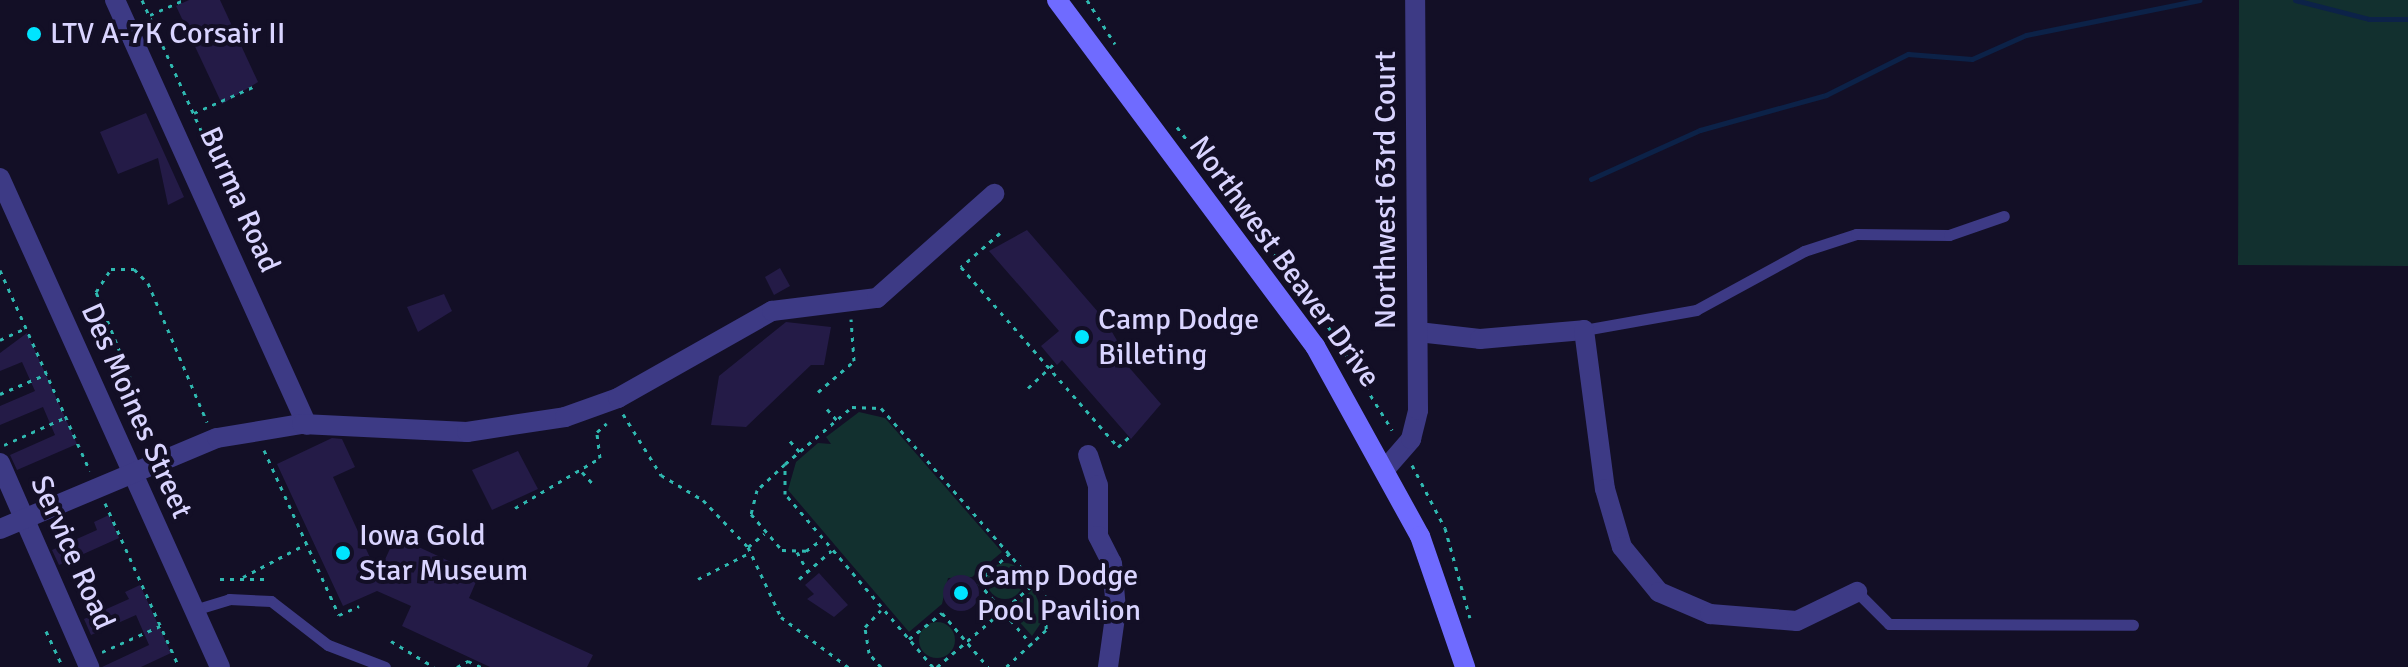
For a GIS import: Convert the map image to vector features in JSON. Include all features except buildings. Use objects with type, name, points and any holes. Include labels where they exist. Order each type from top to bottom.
[{"type":"main road","name":"Northwest Beaver Drive","points":[[1057,0],[1315,346],[1387,467],[1465,667]]},
{"type":"street","name":"Burma Road","points":[[115,0],[307,425]]},
{"type":"street","name":"Northwest 63rd Court","points":[[1387,467],[1403,449],[1418,410],[1415,0]]},
{"type":"street","name":"Des Moines Street","points":[[0,178],[220,667]]},
{"type":"street","points":[[0,529],[96,483],[161,456],[217,438],[307,425],[467,432],[565,417],[618,398],[772,311],[850,304],[877,298],[994,194]]},
{"type":"street","points":[[1418,332],[1480,339],[1584,330],[1614,518],[1622,547],[1659,592],[1710,614],[1797,621],[1857,592]]},
{"type":"street","points":[[1088,455],[1098,485],[1098,536],[1112,563],[1116,610],[1108,667]]},
{"type":"street","name":"Service Road","points":[[0,463],[88,663]]},
{"type":"lane","points":[[1584,330],[1696,310],[1804,251],[1856,234],[1949,235],[2004,216]]},
{"type":"lane","points":[[1857,592],[1889,624],[2133,625]]},
{"type":"lane","points":[[194,610],[229,599],[271,601],[328,645],[385,667]]},
{"type":"path","points":[[142,0],[219,170]]},
{"type":"path","points":[[149,15],[183,0]]},
{"type":"path","points":[[1087,0],[1122,54]]},
{"type":"path","points":[[193,113],[253,87]]},
{"type":"path","points":[[1168,115],[1318,310],[1403,449],[1445,528],[1473,630]]},
{"type":"path","points":[[1000,233],[961,267],[1118,447],[1129,437]]},
{"type":"path","points":[[161,456],[96,292],[111,269],[134,269],[148,283],[217,438]]},
{"type":"path","points":[[0,270],[179,667]]},
{"type":"path","points":[[818,392],[854,361],[850,304]]},
{"type":"path","points":[[0,340],[26,328]]},
{"type":"path","points":[[1028,388],[1055,363]]},
{"type":"path","points":[[0,394],[47,374]]},
{"type":"path","points":[[808,572],[797,552],[764,534],[751,514],[753,497],[785,464],[852,407],[881,408],[1036,582],[1051,612],[1032,645],[1006,667]]},
{"type":"path","points":[[827,409],[837,420]]},
{"type":"path","points":[[515,508],[582,472],[603,452],[599,428],[623,414],[661,475],[703,500],[750,550],[781,617],[848,667]]},
{"type":"path","points":[[0,446],[66,417]]},
{"type":"path","points":[[255,431],[339,615],[359,606]]},
{"type":"path","points":[[790,441],[800,452]]},
{"type":"path","points":[[785,464],[789,504],[935,667],[1036,582]]},
{"type":"path","points":[[582,472],[594,485]]},
{"type":"path","points":[[698,579],[750,550],[764,534]]},
{"type":"path","points":[[797,552],[821,540]]},
{"type":"path","points":[[243,577],[306,544]]},
{"type":"path","points":[[799,579],[831,551]]},
{"type":"path","points":[[1010,553],[978,582],[1032,645]]},
{"type":"path","points":[[220,579],[264,579]]},
{"type":"path","points":[[878,666],[865,627],[883,609]]},
{"type":"path","points":[[909,639],[942,613],[988,667]]},
{"type":"path","points":[[88,663],[160,626]]},
{"type":"path","points":[[46,631],[63,667]]},
{"type":"path","points":[[391,641],[434,667]]},
{"type":"path","points":[[457,667],[468,661],[481,667]]},
{"type":"green space","points":[[2239,0],[2408,0],[2408,266],[2238,265]]},
{"type":"green space","points":[[859,412],[885,418],[1002,552],[972,577],[948,578],[942,604],[909,632],[788,490],[796,462],[818,443],[831,444],[826,437]]},
{"type":"green space","points":[[1005,563],[1018,568],[1023,581],[1018,594],[1005,599],[992,594],[987,581],[992,568]]},
{"type":"green space","points":[[1033,589],[1045,617],[1032,636],[1009,610]]},
{"type":"green space","points":[[937,622],[950,627],[955,640],[950,653],[937,658],[924,653],[919,640],[924,627]]},
{"type":"waterway","points":[[1591,179],[1700,130],[1826,95],[1908,54],[1972,59],[2026,35],[2199,0]]},
{"type":"waterway","points":[[2295,0],[2369,19],[2408,19]]},
{"type":"place","name":"LTV A-7K Corsair II","points":[[34,34]]},
{"type":"place","name":"Camp Dodge Billeting","points":[[1082,337]]},
{"type":"place","name":"Iowa Gold Star Museum","points":[[343,553]]},
{"type":"place","name":"Camp Dodge Pool Pavilion","points":[[961,593]]}]
